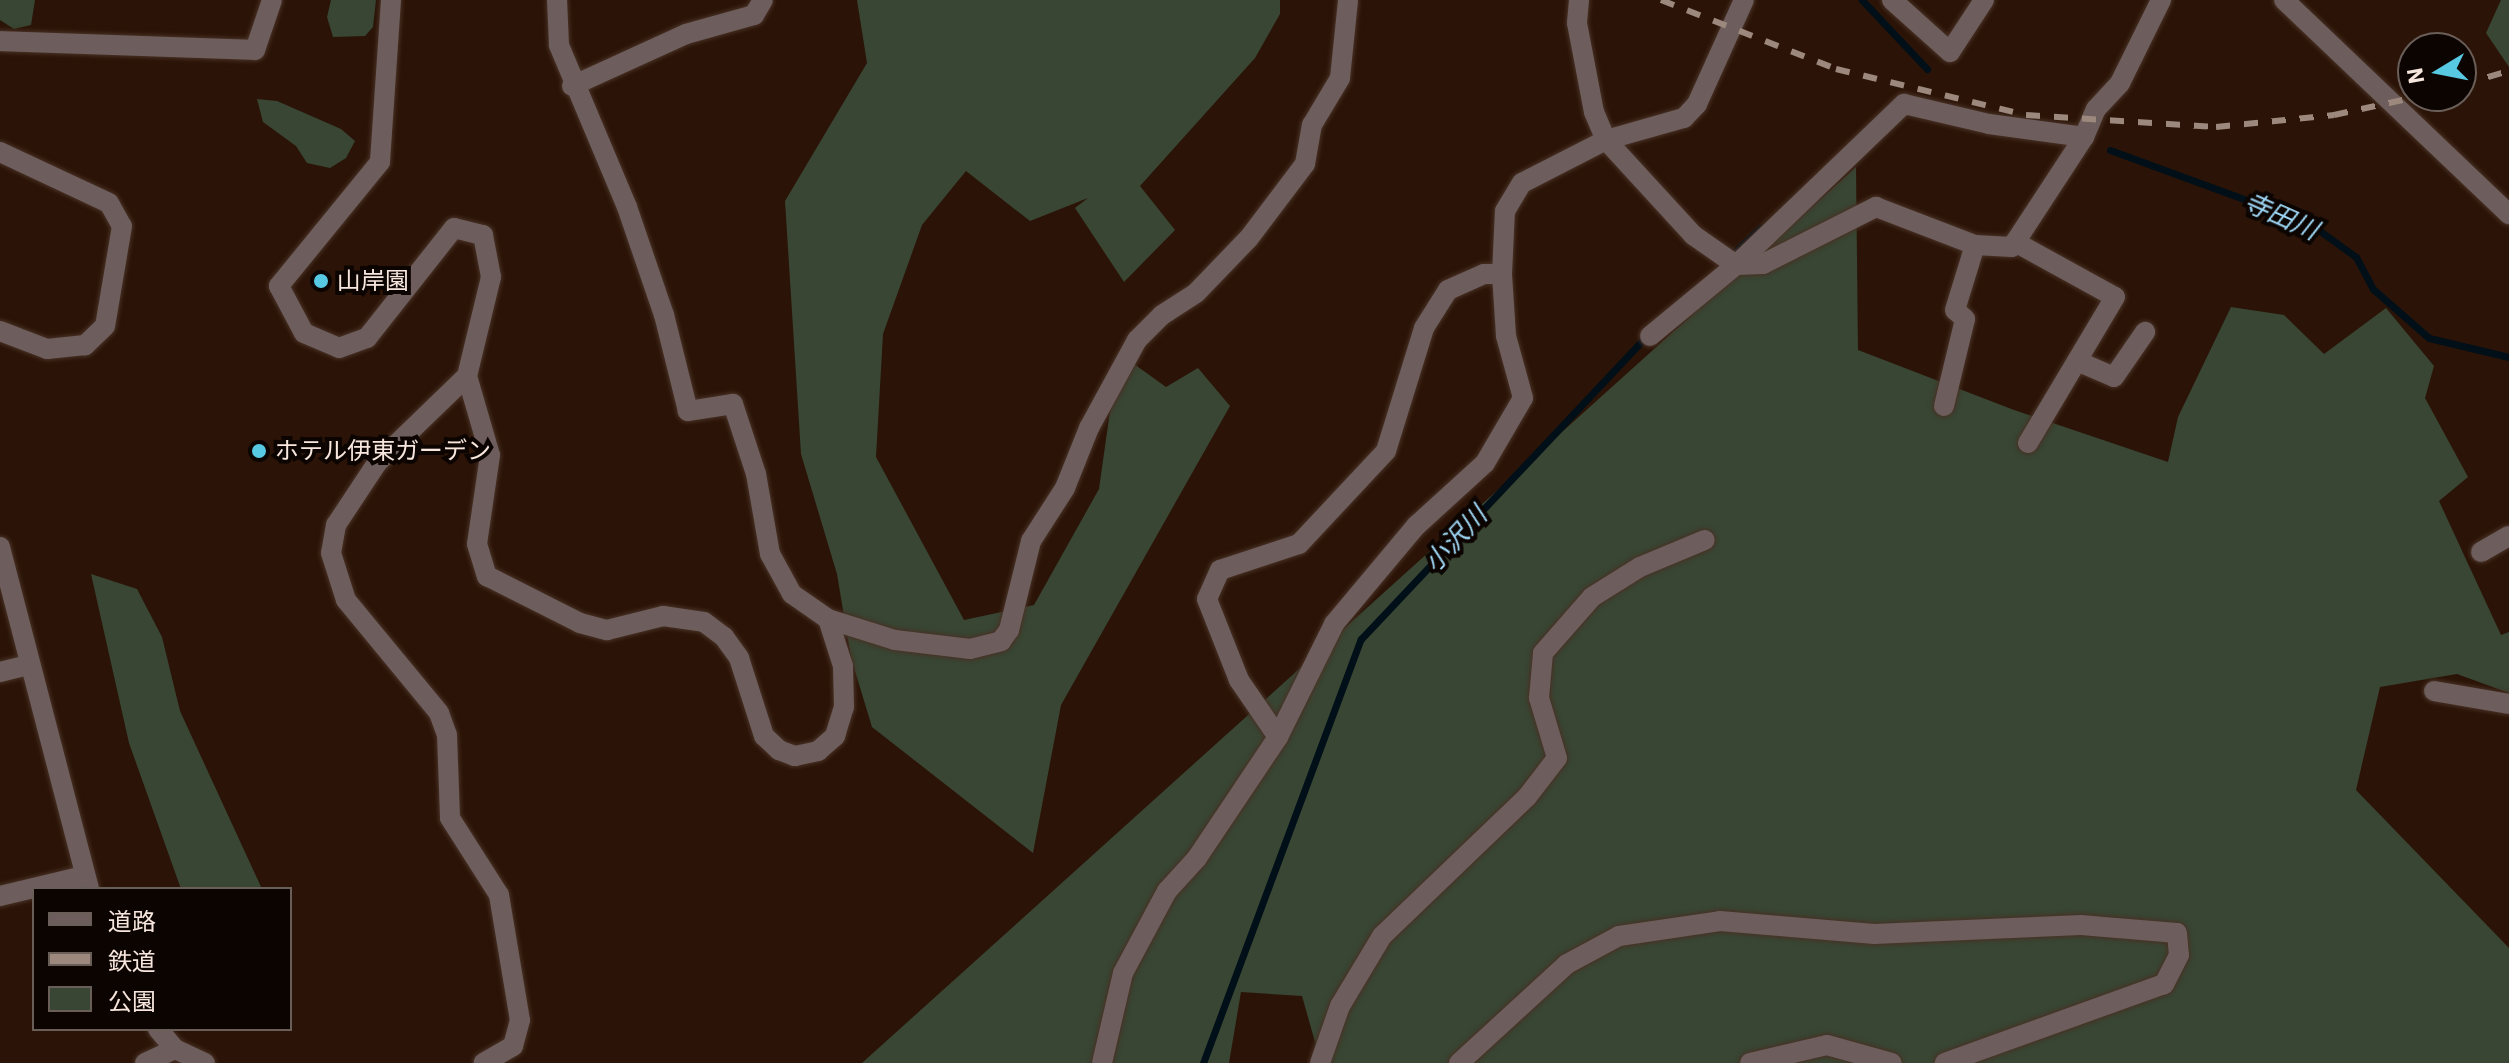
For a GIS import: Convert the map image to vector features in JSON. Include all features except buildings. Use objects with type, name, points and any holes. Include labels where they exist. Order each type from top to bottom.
[{"type":"street","points":[[0,41],[255,50],[272,0]]},
{"type":"street","points":[[391,0],[380,162],[279,286],[304,333],[339,348],[367,338],[454,228],[483,235],[491,277],[467,376],[490,455],[477,544],[487,576],[580,623],[607,630],[663,616],[704,622],[724,637],[739,658],[764,736],[795,756],[818,751],[835,736],[844,707],[843,666],[828,619]]},
{"type":"street","points":[[557,0],[559,45],[572,86],[627,207],[664,315],[688,411],[733,404],[756,474],[770,554],[792,594],[828,619],[895,640],[970,649],[1001,641],[1009,630],[1031,541],[1065,488],[1120,366],[1162,315],[1196,293],[1249,238],[1305,164],[1312,125],[1340,78],[1348,0]]},
{"type":"street","points":[[572,86],[686,34],[754,15],[763,0]]},
{"type":"street","points":[[1579,0],[1577,23],[1594,112],[1606,140],[1725,260],[1763,264],[1876,207],[1975,245],[2001,249],[2015,242],[2084,137],[2096,109],[2120,83],[2161,0]]},
{"type":"street","points":[[1102,1063],[1123,973],[1167,891],[1197,858],[1278,737],[1334,624],[1416,526],[1485,463],[1523,398],[1506,336],[1502,274],[1505,211],[1522,183],[1606,140],[1684,118],[1697,104],[1744,0]]},
{"type":"street","points":[[1892,0],[1950,52],[1984,0]]},
{"type":"street","points":[[2284,0],[2509,214]]},
{"type":"street","points":[[1650,336],[1725,260],[1904,104],[2001,126],[2084,137]]},
{"type":"street","points":[[0,152],[109,203],[122,226],[105,326],[85,345],[47,349],[0,331]]},
{"type":"street","points":[[2015,242],[2115,297],[2028,443]]},
{"type":"street","points":[[1944,406],[1965,319],[1955,310],[1975,245]]},
{"type":"street","points":[[1278,737],[1239,680],[1207,599],[1220,570],[1299,544],[1386,451],[1424,328],[1448,290],[1484,274],[1502,274]]},
{"type":"street","points":[[2077,361],[2114,377],[2145,332]]},
{"type":"street","points":[[467,376],[370,473],[336,525],[331,553],[346,600],[439,713],[447,735],[450,818],[499,895],[520,1020],[513,1046],[483,1063]]},
{"type":"street","points":[[2481,552],[2509,536]]},
{"type":"street","points":[[1320,1063],[1340,1006],[1382,936],[1527,797],[1557,758],[1539,698],[1543,653],[1592,597],[1640,567],[1705,540]]},
{"type":"street","points":[[0,547],[86,882],[55,887]]},
{"type":"street","points":[[0,672],[29,665]]},
{"type":"street","points":[[2434,691],[2509,704]]},
{"type":"street","points":[[0,896],[32,891]]},
{"type":"street","points":[[1459,1063],[1567,964],[1619,936],[1720,921],[1874,934],[2081,925],[2177,933],[2179,955],[2164,984],[1945,1063]]},
{"type":"street","points":[[160,1031],[175,1049],[205,1063]]},
{"type":"street","points":[[1750,1063],[1827,1045],[1892,1063]]},
{"type":"street","points":[[145,1063],[175,1049]]},
{"type":"green space","points":[[0,0],[35,0],[31,25],[14,29],[0,20]]},
{"type":"green space","points":[[331,0],[376,0],[373,27],[365,36],[333,37],[327,17]]},
{"type":"green space","points":[[857,0],[1280,0],[1280,14],[1255,58],[1140,186],[1175,230],[1124,282],[1075,208],[1088,198],[1030,221],[966,171],[922,225],[883,334],[876,457],[964,620],[1034,605],[1099,489],[1110,411],[1134,364],[1166,387],[1198,368],[1230,406],[1061,705],[1033,853],[872,727],[851,658],[837,574],[801,454],[785,201],[867,63]]},
{"type":"green space","points":[[2501,0],[2509,0],[2509,67],[2486,33]]},
{"type":"green space","points":[[257,99],[277,101],[341,129],[355,141],[346,158],[330,168],[307,163],[296,146],[263,122]]},
{"type":"green space","points":[[1856,167],[1858,350],[2014,410],[2168,462],[2178,417],[2231,307],[2284,315],[2324,354],[2386,308],[2434,366],[2425,398],[2468,477],[2439,501],[2501,635],[2509,632],[2509,693],[2457,674],[2380,687],[2356,790],[2509,948],[2509,1063],[1321,1063],[1302,996],[1241,992],[1229,1063],[862,1063]]},
{"type":"green space","points":[[91,574],[137,589],[162,637],[180,711],[261,887],[180,887],[129,743]]},
{"type":"waterway","name":"寺田川","points":[[1862,0],[1927,69]]},
{"type":"waterway","name":"寺田川","points":[[2110,150],[2309,223],[2356,257],[2373,289],[2429,338],[2509,357]]},
{"type":"waterway","name":"小沢川","points":[[1728,258],[1760,228]]},
{"type":"waterway","name":"小沢川","points":[[1203,1063],[1361,639],[1647,335]]},
{"type":"railway","points":[[1661,0],[1836,69],[2026,115],[2216,127],[2334,115],[2397,101]]},
{"type":"railway","points":[[2477,80],[2509,71]]},
{"type":"place","name":"山岸園","points":[[321,281]]},
{"type":"place","name":"ホテル伊東ガーデン","points":[[259,451]]}]
